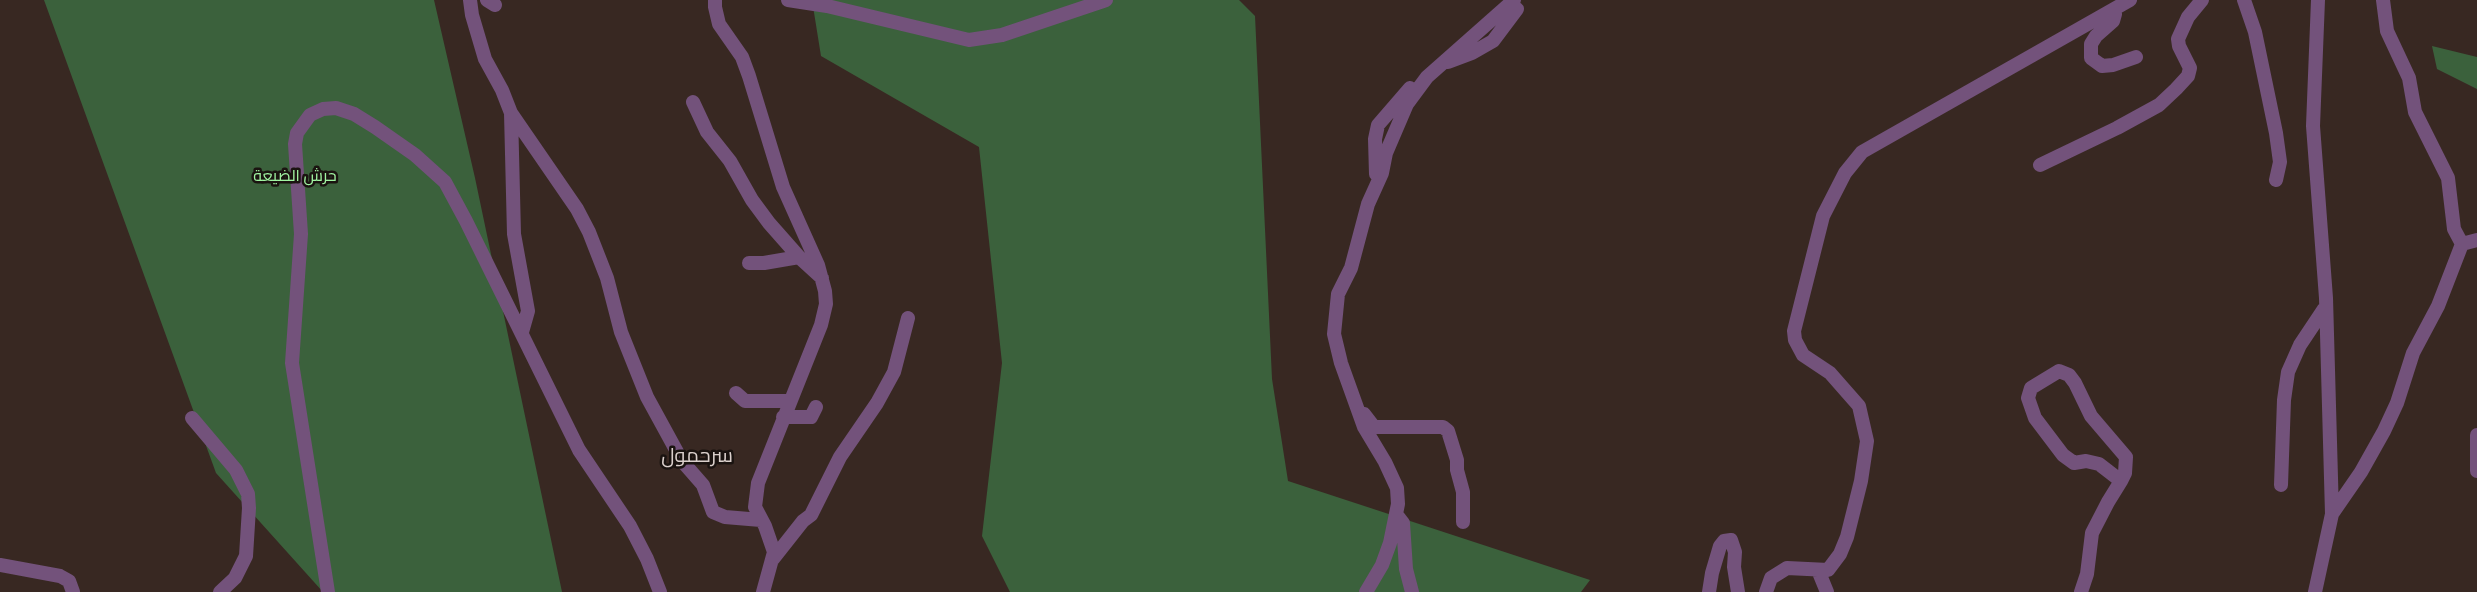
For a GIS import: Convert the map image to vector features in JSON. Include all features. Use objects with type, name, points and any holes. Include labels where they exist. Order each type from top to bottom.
[{"type":"street","points":[[470,0],[485,59],[502,90],[511,113],[577,209],[597,249],[621,332],[657,418],[682,461],[703,485],[713,512],[724,517],[761,519]]},
{"type":"street","points":[[715,0],[719,24],[742,57],[783,187],[824,279],[826,304],[821,325],[758,483],[755,507],[774,552],[763,592]]},
{"type":"street","points":[[788,0],[827,6],[969,40],[979,40],[1002,35],[1106,0]]},
{"type":"street","points":[[1766,592],[1771,578],[1782,570],[1794,568],[1828,570],[1840,554],[1861,481],[1866,451],[1866,430],[1859,406],[1830,373],[1803,355],[1794,331],[1823,216],[1845,173],[1862,152],[2130,0]]},
{"type":"street","points":[[2040,165],[2159,105],[2176,89],[2188,76],[2190,69],[2180,50],[2178,39],[2188,17],[2202,0]]},
{"type":"street","points":[[2244,0],[2255,32],[2276,133],[2280,162],[2277,180]]},
{"type":"street","points":[[2314,592],[2332,514],[2324,269],[2313,126],[2318,0]]},
{"type":"street","points":[[2332,514],[2361,472],[2384,431],[2397,403],[2413,353],[2438,306],[2462,244],[2454,229],[2448,178],[2415,112],[2409,78],[2387,31],[2383,0]]},
{"type":"street","points":[[1366,592],[1382,565],[1390,543],[1396,514],[1397,488],[1359,414],[1337,350],[1334,334],[1336,305],[1351,268],[1368,204],[1382,173],[1386,153],[1407,104],[1426,77],[1515,5]]},
{"type":"street","points":[[2117,9],[2113,21],[2096,36],[2091,44],[2091,58],[2102,66],[2113,65],[2136,57]]},
{"type":"street","points":[[693,102],[707,132],[730,161],[752,200],[769,223],[799,257],[824,279]]},
{"type":"street","points":[[328,592],[292,363],[301,234],[295,144],[297,133],[310,115],[323,109],[336,108],[354,114],[415,155],[438,175],[455,198],[579,450],[640,545],[660,592]]},
{"type":"street","points":[[511,113],[514,234],[528,311],[522,333]]},
{"type":"street","points":[[2462,244],[2477,240]]},
{"type":"street","points":[[749,263],[799,257]]},
{"type":"street","points":[[2281,485],[2284,400],[2288,372],[2300,345],[2324,309]]},
{"type":"street","points":[[773,559],[811,514],[840,457],[878,403],[894,372],[908,318]]},
{"type":"street","points":[[2080,592],[2087,574],[2092,533],[2121,481],[2127,464],[2126,457],[2091,416],[2069,375],[2058,371],[2031,388],[2028,398],[2035,418],[2063,455],[2074,463],[2099,464],[2121,481]]},
{"type":"street","points":[[736,393],[745,401],[789,401]]},
{"type":"street","points":[[783,417],[811,417],[816,407]]},
{"type":"street","points":[[1359,414],[1365,414],[1374,427],[1443,427],[1448,431],[1457,460],[1457,470],[1463,492],[1463,522]]},
{"type":"street","points":[[192,418],[236,470],[248,494],[249,525],[246,556],[235,578],[220,592]]},
{"type":"street","points":[[2477,435],[2477,471]]},
{"type":"street","points":[[1396,514],[1403,523],[1406,569],[1412,592]]},
{"type":"street","points":[[1709,592],[1720,546],[1724,540],[1731,540],[1735,552],[1734,567],[1738,592]]},
{"type":"street","points":[[0,565],[60,576],[69,582],[73,592]]},
{"type":"street","points":[[1818,570],[1827,592]]},
{"type":"green space","name":"حرش الضيعة","points":[[44,0],[434,0],[475,178],[562,592],[323,592],[216,473]]},
{"type":"green space","points":[[812,0],[1239,0],[1255,16],[1272,379],[1288,481],[1590,580],[1581,592],[1010,592],[982,536],[1002,363],[979,147],[821,56]]},
{"type":"green space","points":[[2432,46],[2477,57],[2477,89],[2437,69]]},
{"type":"district","name":"سرحمول","points":[[697,456]]}]
